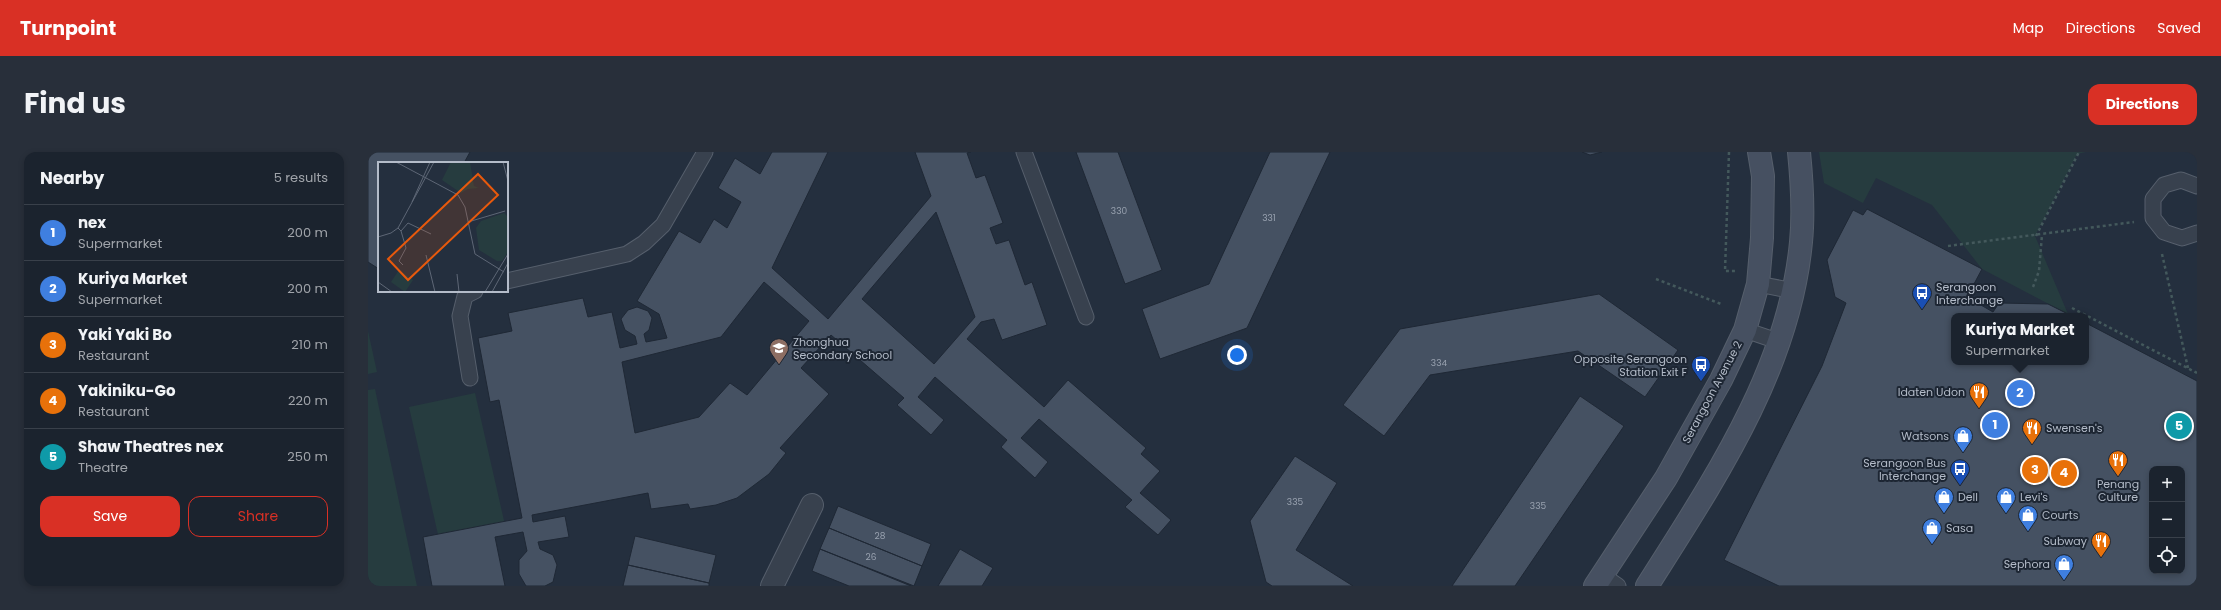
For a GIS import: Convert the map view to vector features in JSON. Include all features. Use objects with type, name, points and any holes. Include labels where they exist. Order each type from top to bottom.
[{"type":"main road","name":"Serangoon Avenue 2","points":[[1605,582],[1721,380],[1745,330],[1758,284],[1762,238],[1763,176],[1759,152]]},
{"type":"main road","points":[[1647,586],[1698,506],[1730,450],[1765,382],[1780,342],[1794,291],[1803,221],[1799,152]]},
{"type":"street","points":[[772,586],[812,505]]},
{"type":"lane","points":[[508,281],[627,254],[644,243],[663,225],[705,152]]},
{"type":"lane","points":[[1024,152],[1086,317]]},
{"type":"lane","points":[[2197,186],[2181,180],[2164,185],[2153,199],[2153,218],[2164,232],[2182,238],[2197,232]]},
{"type":"lane","points":[[1758,284],[1794,291]]},
{"type":"lane","points":[[470,378],[460,316],[465,296],[473,292]]},
{"type":"lane","points":[[1745,330],[1780,342]]},
{"type":"path","points":[[1729,152],[1725,271],[1735,271]]},
{"type":"path","points":[[2036,236],[2079,152]]},
{"type":"path","points":[[1948,246],[2139,222]]},
{"type":"path","points":[[2033,286],[2039,271],[2042,235]]},
{"type":"path","points":[[2161,249],[2188,368]]},
{"type":"path","points":[[1656,279],[1721,304]]},
{"type":"path","points":[[2072,308],[2082,313]]},
{"type":"path","points":[[2089,317],[2197,373]]},
{"type":"green space","points":[[1819,152],[2086,152],[2077,154],[2035,236],[2068,313],[1982,269],[1932,205],[1876,178],[1863,203],[1824,183]]},
{"type":"green space","points":[[368,331],[377,372],[368,374]]},
{"type":"green space","points":[[375,389],[417,586],[368,586],[368,390]]},
{"type":"green space","points":[[475,393],[505,525],[439,539],[409,407]]},
{"type":"building","points":[[368,152],[470,152],[465,162],[378,162],[378,268],[368,262]]},
{"type":"building","points":[[772,152],[828,152],[772,268],[828,319],[931,196],[915,152],[971,152],[967,153],[976,178],[985,175],[1003,223],[990,228],[996,244],[1009,240],[1025,285],[1032,282],[1047,325],[1002,340],[994,319],[981,322],[967,339],[1044,407],[1068,380],[1146,448],[1141,454],[1160,471],[1140,493],[1171,520],[1158,535],[1125,507],[1132,500],[1039,419],[1021,438],[1048,462],[1035,478],[1001,447],[1007,440],[935,377],[918,397],[944,420],[931,435],[897,405],[904,398],[831,335],[801,368],[829,394],[780,448],[786,453],[769,474],[737,498],[716,505],[690,509],[688,504],[651,509],[648,493],[532,515],[533,522],[565,516],[569,537],[538,542],[540,549],[553,555],[557,565],[553,582],[545,586],[526,586],[519,574],[519,560],[527,551],[523,532],[495,537],[505,586],[432,586],[423,537],[522,518],[499,400],[490,402],[478,338],[512,331],[508,313],[583,298],[588,317],[612,312],[620,348],[637,344],[635,336],[625,330],[621,319],[628,310],[637,307],[648,311],[652,318],[649,330],[644,334],[646,342],[667,338],[659,314],[637,301],[679,231],[700,243],[714,219],[727,228],[741,202],[718,188],[735,158],[760,174]],"holes":[[[936,212],[975,317],[934,364],[862,299]],[[764,282],[809,321],[747,395],[730,383],[699,417],[635,433],[622,362],[721,337]]]},
{"type":"building","points":[[1076,152],[1118,152],[1162,270],[1125,284]]},
{"type":"building","points":[[1270,152],[1330,152],[1247,328],[1160,359],[1142,309],[1209,284]]},
{"type":"building","points":[[1582,152],[1602,152],[1590,155]]},
{"type":"building","points":[[1867,209],[1982,269],[1967,297],[1993,312],[1999,303],[2048,304],[2066,313],[1951,313],[1951,365],[2089,365],[2089,325],[2197,381],[2197,586],[1779,586],[1724,560],[1822,366],[1846,303],[1835,297],[1827,260],[1853,210],[1863,215]]},
{"type":"building","points":[[1599,294],[1678,350],[1645,397],[1578,351],[1430,375],[1384,436],[1343,405],[1400,329]]},
{"type":"building","points":[[1580,396],[1624,426],[1515,586],[1452,586]]},
{"type":"building","points":[[1295,456],[1337,483],[1296,550],[1353,586],[1272,586],[1266,582],[1250,521]]},
{"type":"building","points":[[838,506],[931,544],[922,566],[829,528]]},
{"type":"building","points":[[829,528],[922,566],[914,586],[820,549]]},
{"type":"building","points":[[635,536],[716,555],[709,583],[628,565]]},
{"type":"building","points":[[820,549],[911,586],[849,586],[812,571]]},
{"type":"building","points":[[960,549],[993,568],[982,586],[938,586]]},
{"type":"building","points":[[628,565],[709,583],[709,586],[623,586]]},
{"type":"place","name":"Serangoon Interchange","points":[[1922,310]]},
{"type":"place","name":"Zhonghua Secondary School","points":[[779,365]]},
{"type":"place","name":"Opposite Serangoon Station Exit F","points":[[1701,382]]},
{"type":"place","name":"Kuriya Market","points":[[2020,393]]},
{"type":"place","name":"Idaten Udon","points":[[1979,409]]},
{"type":"place","name":"nex","points":[[1995,425]]},
{"type":"place","name":"Shaw Theatres nex","points":[[2179,426]]},
{"type":"place","name":"Swensen's","points":[[2032,445]]},
{"type":"place","name":"Watsons","points":[[1963,453]]},
{"type":"place","name":"Yaki Yaki Bo","points":[[2035,470]]},
{"type":"place","name":"Yakiniku-Go","points":[[2064,473]]},
{"type":"place","name":"Penang Culture","points":[[2118,477]]},
{"type":"place","name":"Serangoon Bus Interchange","points":[[1960,486]]},
{"type":"place","name":"Dell","points":[[1944,514]]},
{"type":"place","name":"Levi's","points":[[2006,514]]},
{"type":"place","name":"Courts","points":[[2028,532]]},
{"type":"place","name":"Sasa","points":[[1932,545]]},
{"type":"place","name":"Subway","points":[[2101,558]]},
{"type":"place","name":"Sephora","points":[[2064,581]]}]
